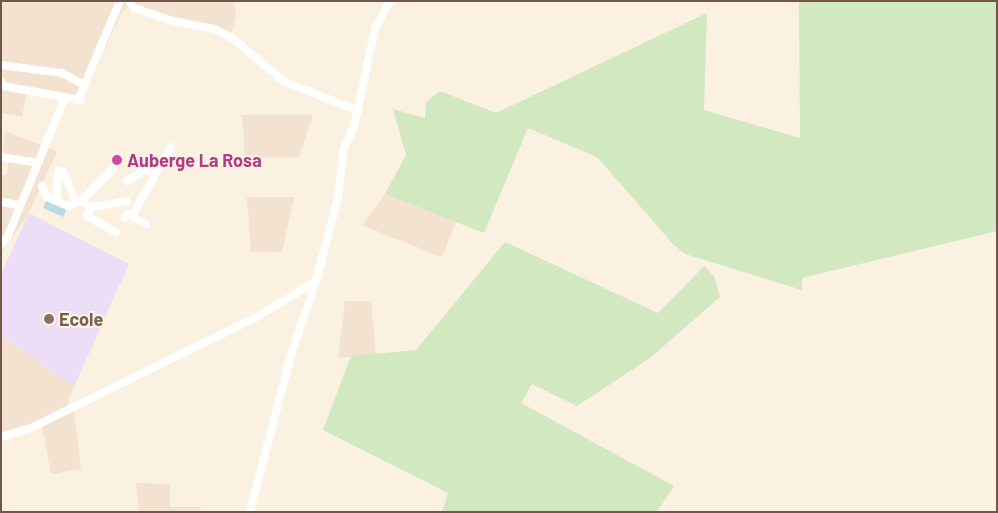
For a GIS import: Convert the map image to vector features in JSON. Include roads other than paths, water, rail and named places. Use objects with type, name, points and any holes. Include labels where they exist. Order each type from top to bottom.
[{"type":"street","points":[[1,81],[3,86],[79,100],[120,1]]},
{"type":"street","points":[[128,1],[134,8],[172,21],[214,29],[231,37],[282,81],[358,111]]},
{"type":"street","points":[[250,512],[290,358],[316,281],[338,198],[344,148],[358,111],[375,29],[390,1]]},
{"type":"street","points":[[1,65],[62,73],[85,85]]},
{"type":"street","points":[[1,245],[12,228],[65,98]]},
{"type":"street","points":[[144,221],[129,217],[171,148]]},
{"type":"street","points":[[1,157],[38,163]]},
{"type":"street","points":[[128,181],[147,169],[154,174]]},
{"type":"street","points":[[42,186],[47,197],[68,206],[78,202],[113,170]]},
{"type":"street","points":[[56,201],[57,173],[78,202],[91,207],[127,201]]},
{"type":"street","points":[[1,202],[21,205]]},
{"type":"street","points":[[91,207],[87,216],[116,232]]},
{"type":"street","points":[[1,226],[12,228]]},
{"type":"street","points":[[1,437],[30,428],[257,317],[316,281]]},
{"type":"water","points":[[47,198],[67,208],[63,217],[43,208]]},
{"type":"place","name":"Auberge La Rosa","points":[[117,160]]},
{"type":"place","name":"Ecole","points":[[49,319]]}]
